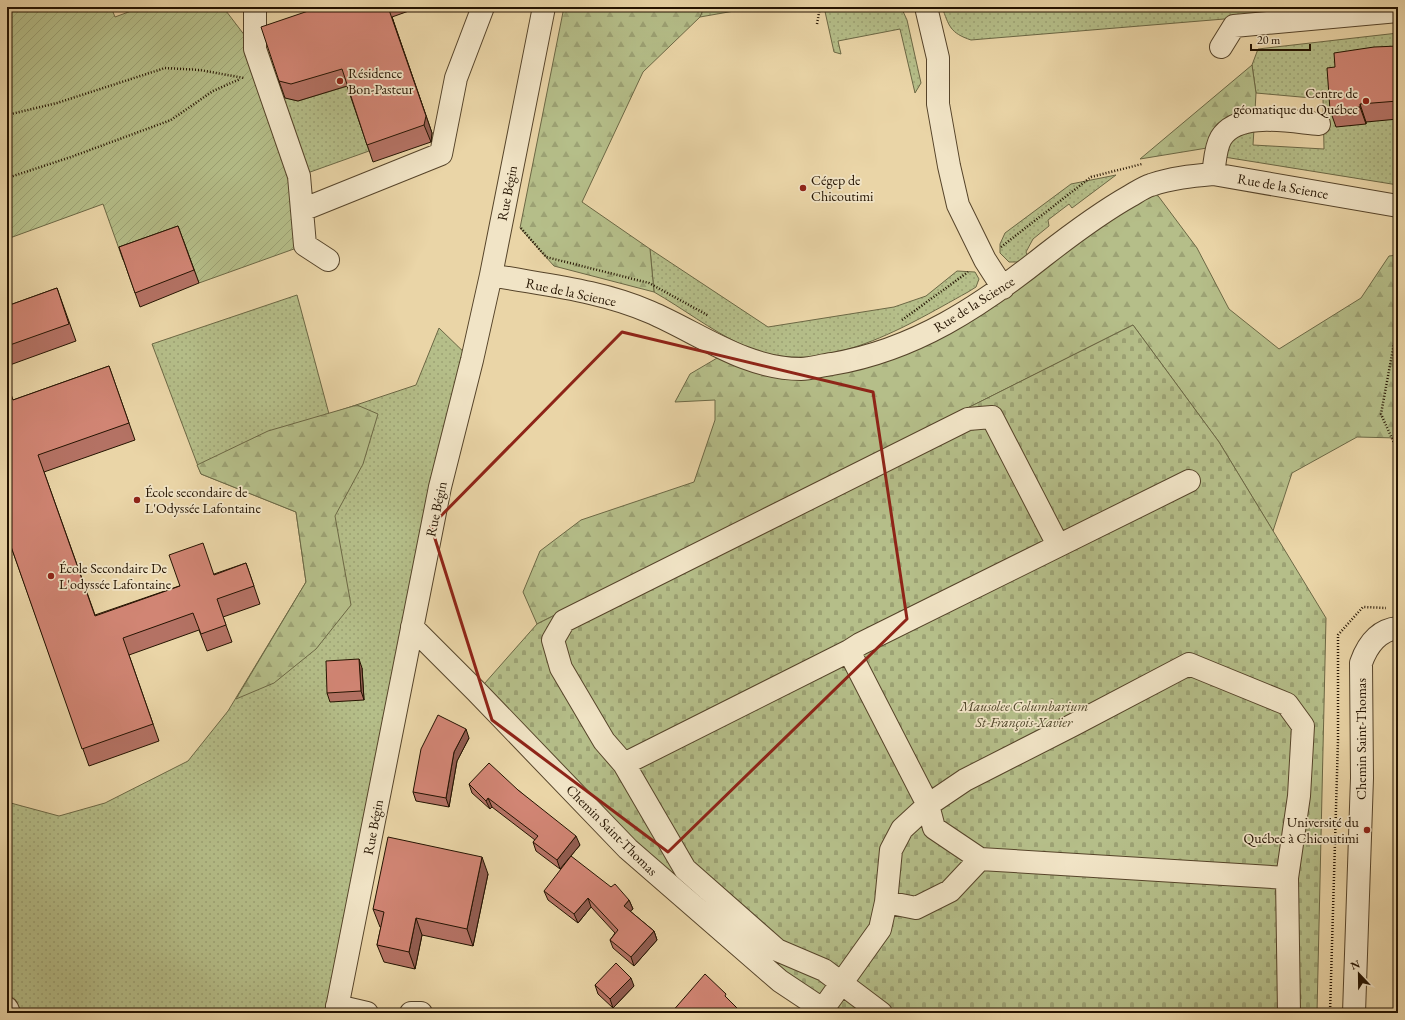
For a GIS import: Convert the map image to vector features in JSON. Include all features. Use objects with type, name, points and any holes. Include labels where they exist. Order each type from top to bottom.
[{"type":"street","points":[[254,7],[255,49],[299,176],[305,245],[328,260]]},
{"type":"street","points":[[302,210],[441,154],[456,78],[483,7]]},
{"type":"street","name":"Rue Bégin","points":[[337,1010],[440,487],[472,360],[491,275],[544,7]]},
{"type":"street","points":[[926,7],[938,58],[938,104],[948,166],[958,205],[985,260],[1003,288]]},
{"type":"street","points":[[1221,47],[1234,26],[1398,11]]},
{"type":"street","points":[[1213,174],[1220,139],[1227,131],[1236,125],[1246,121],[1261,120],[1319,124]]},
{"type":"street","name":"Rue de la Science","points":[[491,275],[594,294],[649,311],[729,351],[764,364],[801,369],[849,361],[900,346],[950,323],[1003,288],[1070,236],[1114,205],[1150,185],[1183,177],[1213,174],[1398,206]]},
{"type":"street","points":[[881,1013],[842,982],[824,970],[777,950],[685,869],[624,764],[604,741],[561,668],[553,640],[564,621],[968,419],[992,416],[1058,546]]},
{"type":"street","points":[[624,764],[849,651],[860,644],[1189,481]]},
{"type":"street","name":"Chemin Saint-Thomas","points":[[412,627],[478,692],[628,849],[780,981],[826,1011]]},
{"type":"street","name":"Chemin Saint-Thomas","points":[[1354,1013],[1362,778],[1362,663],[1365,651],[1373,640],[1383,633],[1398,628]]},
{"type":"street","points":[[849,651],[928,805],[934,828],[980,859],[1287,878]]},
{"type":"street","points":[[826,1011],[842,982],[880,929],[886,902],[891,850],[902,829],[928,805],[965,780],[1189,664],[1287,704],[1304,726],[1299,796],[1287,878],[1289,1013]]},
{"type":"street","points":[[886,902],[916,908],[950,891],[980,859]]},
{"type":"street","points":[[7,1008],[8,1013]]},
{"type":"street","points":[[337,1010],[367,1013]]},
{"type":"street","points":[[411,1013],[421,1013]]},
{"type":"path","points":[[817,24],[820,7]]},
{"type":"path","points":[[7,115],[57,103],[165,68],[200,70],[241,78],[213,91],[171,120],[71,157],[7,178]]},
{"type":"path","points":[[897,324],[985,260],[1091,177],[1147,163]]},
{"type":"path","points":[[520,228],[546,257],[649,283],[715,320]]},
{"type":"path","points":[[1398,322],[1381,414],[1398,452]]},
{"type":"highlighted area","points":[[622,332],[873,392],[907,619],[668,852],[492,720],[431,526]]},
{"type":"green space","points":[[7,7],[111,7],[115,17],[142,7],[223,7],[255,49],[305,245],[199,283],[183,239],[123,260],[103,204],[7,239]]},
{"type":"green space","points":[[564,7],[704,7],[700,17],[643,72],[582,202],[650,249],[654,292],[554,266],[520,228]]},
{"type":"green space","points":[[704,7],[757,7],[700,17]]},
{"type":"green space","points":[[824,7],[901,7],[907,20],[921,83],[915,93],[900,29],[838,41],[841,54],[834,52]]},
{"type":"green space","points":[[942,7],[1369,7],[971,40],[959,35],[951,28]]},
{"type":"green space","points":[[1398,33],[1398,185],[1224,157],[1232,134],[1254,129],[1253,145],[1324,149],[1323,99],[1256,93],[1252,65],[1258,49]]},
{"type":"green space","points":[[1252,65],[1256,93],[1255,111],[1207,148],[1140,159]]},
{"type":"green space","points":[[348,86],[369,151],[299,176],[270,94],[298,101]]},
{"type":"green space","points":[[1116,175],[1072,208],[1069,204],[1048,220],[1049,226],[1033,239],[1026,252],[1028,257],[1021,262],[1009,262],[1000,253],[1000,244],[1005,233],[1071,184]]},
{"type":"green space","points":[[1150,185],[1197,248],[1229,309],[1279,349],[1361,298],[1389,256],[1398,255],[1398,438],[1357,437],[1292,473],[1273,531],[1219,442],[1133,325],[537,624],[523,592],[540,551],[581,520],[694,482],[715,420],[715,400],[675,402],[690,374],[729,351],[763,364],[900,345]]},
{"type":"green space","points":[[650,249],[768,327],[894,307],[926,296],[957,271],[975,272],[979,279],[976,287],[968,292],[887,335],[858,346],[828,354],[799,357],[769,354],[740,344],[654,292]]},
{"type":"green space","points":[[297,295],[329,414],[416,385],[439,328],[472,360],[336,1013],[9,1013],[7,1008],[7,802],[59,816],[105,803],[188,761],[228,711],[306,582],[296,512],[201,474],[152,344]]},
{"type":"green space","name":"Mausolee Columbarium St-François-Xavier","points":[[1133,325],[1219,442],[1326,618],[1317,1013],[828,1013],[780,981],[477,692],[537,624]]},
{"type":"green space","points":[[357,405],[378,414],[363,464],[335,516],[351,605],[316,649],[274,683],[236,699],[306,582],[296,512],[201,474],[197,465],[268,431]]},
{"type":"building","name":"Résidence Bon-Pasteur","points":[[320,7],[388,7],[426,116],[424,125],[367,145],[342,69],[291,84],[279,81],[261,27]]},
{"type":"building","name":"Centre de géomatique du Québec","points":[[1398,46],[1398,101],[1360,104],[1360,107],[1330,110],[1327,68],[1335,67],[1334,53],[1374,47]]},
{"type":"building","points":[[178,226],[194,270],[135,293],[119,247]]},
{"type":"building","points":[[57,288],[69,324],[7,346],[7,306]]},
{"type":"building","name":"École Secondaire De L'odyssée Lafontaine","points":[[109,366],[129,423],[38,455],[95,616],[180,586],[169,555],[203,543],[214,575],[246,563],[254,586],[217,599],[226,625],[201,634],[193,613],[123,638],[153,724],[82,749],[7,535],[7,382],[13,400]]},
{"type":"building","points":[[359,659],[361,691],[327,693],[326,661]]},
{"type":"building","points":[[438,715],[466,729],[454,752],[446,798],[413,792],[421,749]]},
{"type":"building","points":[[489,763],[518,790],[576,836],[557,860],[533,842],[538,836],[488,798],[486,801],[469,784]]},
{"type":"building","points":[[388,837],[482,857],[467,929],[416,918],[409,952],[377,945],[384,912],[373,909]]},
{"type":"building","points":[[571,856],[611,887],[615,884],[629,900],[624,906],[654,931],[631,957],[610,940],[618,930],[588,898],[574,914],[544,891]]},
{"type":"building","points":[[616,963],[631,978],[610,999],[595,985]]},
{"type":"building","points":[[705,974],[726,994],[725,996],[742,1013],[671,1013]]},
{"type":"place","name":"Résidence Bon-Pasteur","points":[[340,81]]},
{"type":"place","name":"Centre de géomatique du Québec","points":[[1366,101]]},
{"type":"place","name":"Cégep de Chicoutimi","points":[[803,188]]},
{"type":"place","name":"École secondaire de L'Odyssée Lafontaine","points":[[137,500]]},
{"type":"place","name":"École Secondaire De L'odyssée Lafontaine","points":[[51,576]]},
{"type":"place","name":"Université du Québec à Chicoutimi","points":[[1367,830]]}]
